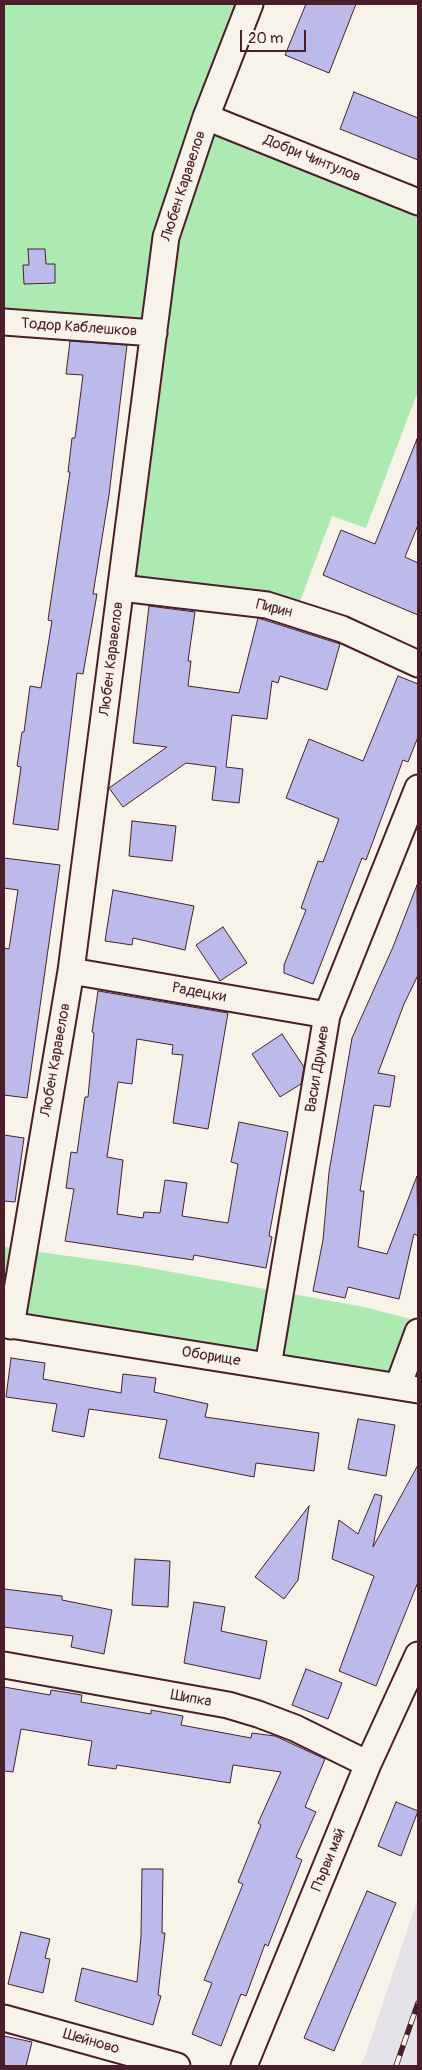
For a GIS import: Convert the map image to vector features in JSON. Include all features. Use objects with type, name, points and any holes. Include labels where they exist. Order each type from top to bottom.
[{"type":"street","name":"Любен Каравелов","points":[[7,1325],[71,971],[166,238],[206,117],[250,4]]},
{"type":"street","name":"Добри Чинтулов","points":[[206,117],[418,202]]},
{"type":"street","name":"Тодор Каблешков","points":[[4,322],[154,333]]},
{"type":"street","name":"Пирин","points":[[121,588],[268,604],[342,629],[418,664]]},
{"type":"street","name":"Васил Друмев","points":[[268,1366],[327,1015],[418,788]]},
{"type":"street","name":"Радецки","points":[[71,971],[327,1015]]},
{"type":"street","name":"Оборище","points":[[7,1325],[408,1388]]},
{"type":"street","points":[[408,1388],[418,1332]]},
{"type":"street","name":"Първи май","points":[[244,2066],[368,1764],[418,1655]]},
{"type":"street","name":"Шипка","points":[[4,1665],[228,1705],[295,1728],[368,1764]]},
{"type":"street","name":"Шейново","points":[[4,2018],[178,2066]]},
{"type":"shaded area","points":[[418,1897],[418,2066],[360,2066],[365,2056]]},
{"type":"green space","points":[[4,4],[241,4],[194,119],[418,215],[418,391],[366,528],[332,516],[299,604],[254,590],[133,576],[170,321],[4,314]]},
{"type":"green space","points":[[4,1247],[139,1266],[364,1307],[418,1321],[418,1396],[4,1323]]},
{"type":"building","points":[[306,4],[356,4],[329,73],[285,55]]},
{"type":"building","points":[[354,92],[418,118],[418,160],[340,129]]},
{"type":"building","points":[[28,249],[45,249],[46,264],[55,264],[55,283],[24,284],[23,265],[29,265]]},
{"type":"building","points":[[70,341],[127,345],[109,495],[93,594],[97,594],[83,674],[77,673],[58,830],[13,824],[21,767],[17,766],[30,686],[41,688],[52,621],[48,620],[70,472],[68,472],[72,438],[75,438],[83,375],[66,374]]},
{"type":"building","points":[[417,439],[418,525],[405,557],[418,563],[418,615],[323,575],[341,530],[375,544]]},
{"type":"building","points":[[149,606],[195,612],[188,661],[191,661],[188,686],[239,693],[258,618],[340,644],[327,690],[280,676],[278,683],[272,681],[267,719],[232,715],[226,767],[243,769],[239,803],[212,800],[216,767],[186,763],[123,807],[109,788],[167,747],[133,743]]},
{"type":"building","points":[[398,676],[418,684],[418,737],[408,762],[403,760],[366,860],[362,858],[313,984],[284,973],[284,965],[306,910],[301,908],[318,861],[323,862],[339,819],[286,798],[309,739],[363,761]]},
{"type":"building","points":[[132,821],[176,826],[172,861],[129,856]]},
{"type":"building","points":[[4,858],[60,865],[27,1098],[4,1095],[4,948],[9,949],[18,890],[4,888]]},
{"type":"building","points":[[417,885],[418,975],[404,1004],[378,1073],[395,1076],[390,1107],[374,1105],[360,1191],[364,1191],[358,1247],[387,1254],[417,1176],[418,1236],[414,1234],[399,1299],[348,1287],[345,1298],[313,1291],[323,1240],[329,1172],[352,1038],[393,947]]},
{"type":"building","points":[[113,890],[194,906],[185,950],[133,938],[132,945],[105,941]]},
{"type":"building","points":[[223,927],[247,963],[220,981],[196,945]]},
{"type":"building","points":[[98,991],[228,1013],[208,1129],[173,1123],[183,1055],[172,1054],[173,1045],[137,1039],[132,1084],[118,1082],[107,1157],[123,1160],[117,1214],[143,1218],[144,1212],[160,1213],[165,1180],[187,1183],[182,1216],[228,1223],[238,1164],[231,1162],[239,1122],[288,1132],[269,1236],[272,1237],[266,1268],[194,1255],[193,1260],[65,1241],[74,1189],[66,1188],[71,1152],[77,1153],[85,1097],[88,1097],[94,1033],[92,1032]]},
{"type":"building","points":[[282,1034],[304,1067],[301,1084],[280,1097],[252,1054]]},
{"type":"building","points":[[4,1135],[24,1138],[15,1202],[4,1201]]},
{"type":"building","points":[[11,1358],[45,1363],[43,1379],[121,1393],[123,1374],[156,1378],[154,1392],[208,1404],[205,1417],[319,1433],[314,1471],[256,1463],[254,1477],[159,1458],[167,1420],[89,1409],[84,1437],[52,1431],[57,1404],[6,1397]]},
{"type":"building","points":[[358,1419],[395,1425],[386,1476],[348,1469]]},
{"type":"building","points":[[418,1465],[418,1582],[376,1686],[339,1671],[374,1576],[332,1559],[339,1520],[358,1534],[375,1494],[382,1496],[373,1547]]},
{"type":"building","points":[[309,1506],[298,1580],[284,1599],[255,1577]]},
{"type":"building","points":[[135,1559],[170,1561],[168,1607],[132,1605]]},
{"type":"building","points":[[4,1589],[62,1596],[62,1600],[112,1610],[104,1654],[71,1647],[73,1636],[4,1627]]},
{"type":"building","points":[[194,1602],[225,1607],[221,1631],[267,1641],[260,1679],[184,1663]]},
{"type":"building","points":[[306,1669],[342,1683],[328,1719],[292,1705]]},
{"type":"building","points":[[4,1687],[50,1695],[51,1690],[82,1695],[81,1702],[151,1714],[151,1710],[183,1716],[181,1725],[251,1738],[252,1733],[275,1736],[325,1759],[305,1807],[316,1812],[296,1857],[302,1860],[268,1946],[265,1944],[246,1996],[241,1994],[221,2046],[192,2034],[212,1983],[204,1980],[243,1884],[238,1882],[261,1825],[258,1823],[281,1772],[233,1765],[230,1783],[117,1765],[116,1769],[88,1765],[92,1741],[21,1729],[13,1772],[4,1771]]},
{"type":"building","points":[[396,1802],[418,1811],[401,1856],[378,1846]]},
{"type":"building","points":[[142,1869],[163,1869],[162,1933],[165,1933],[158,1995],[161,1996],[153,2025],[75,2001],[82,1968],[137,1982],[141,1936]]},
{"type":"building","points":[[367,1891],[396,1903],[334,2051],[304,2038]]},
{"type":"building","points":[[21,1932],[50,1939],[45,1958],[50,1959],[43,1993],[8,1984]]},
{"type":"building","points":[[4,2036],[32,2042],[26,2066],[4,2066]]},
{"type":"railway","points":[[396,2066],[418,2003]]}]
